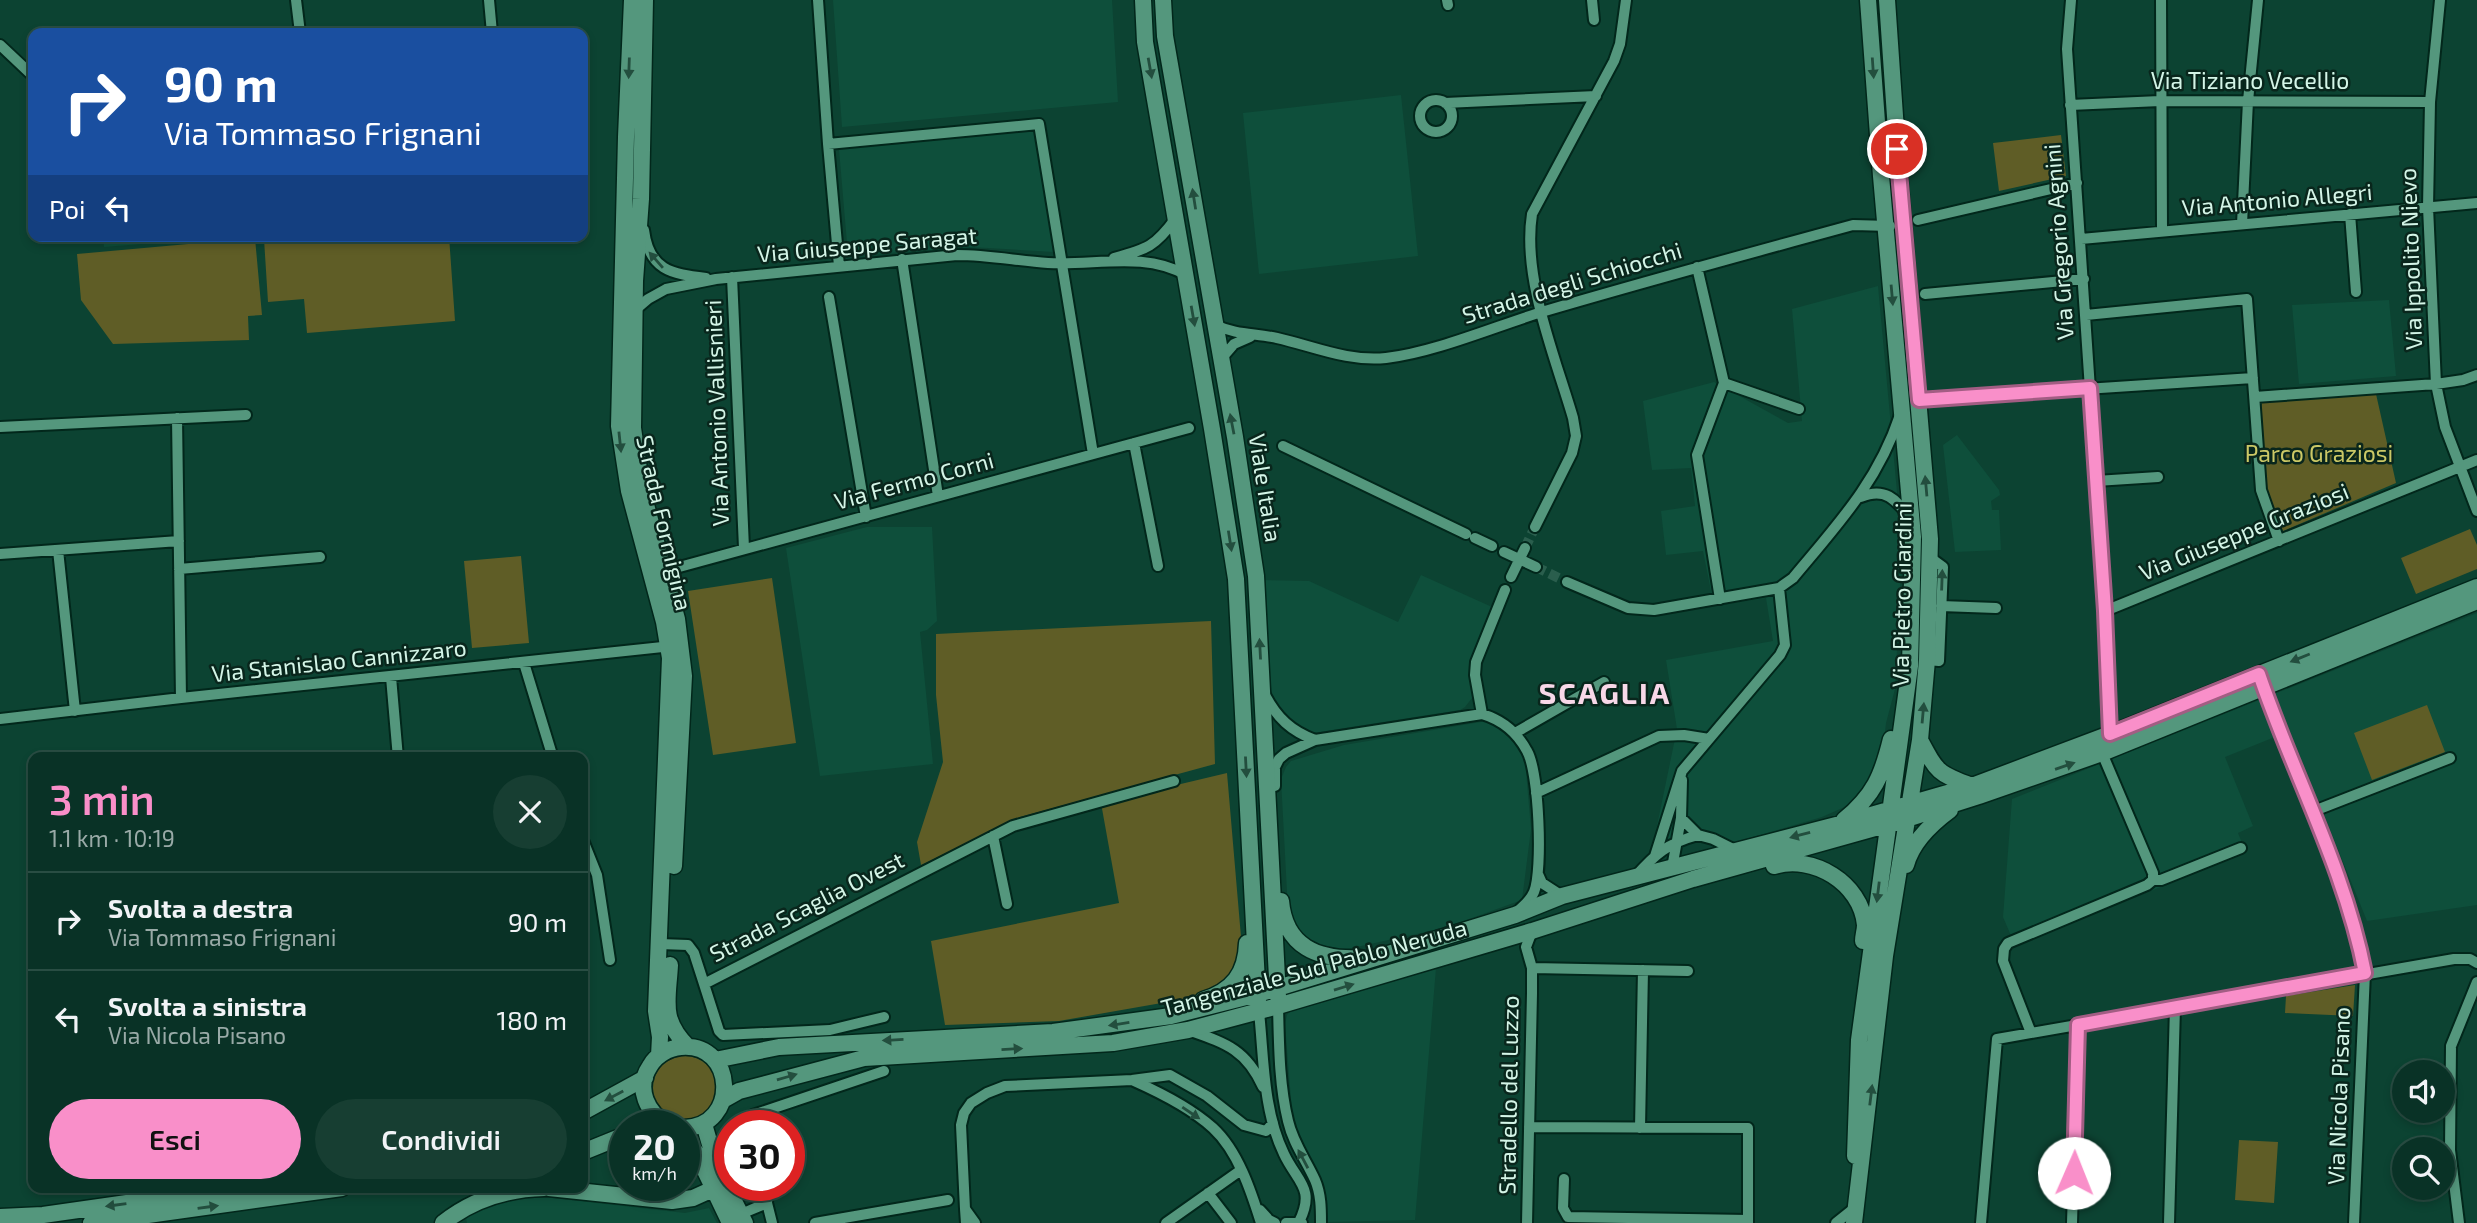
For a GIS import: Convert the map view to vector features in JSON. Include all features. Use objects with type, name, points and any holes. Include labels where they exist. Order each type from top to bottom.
[{"type":"main road","name":"Strada Formigina","points":[[632,0],[621,379],[633,428],[637,469],[657,573],[677,619],[675,646],[684,676],[665,943],[656,1011],[660,1037],[659,1056]]},
{"type":"main road","name":"Strada Formigina","points":[[621,379],[634,312],[645,0]]},
{"type":"main road","name":"Viale Italia","points":[[1143,0],[1145,42],[1236,579],[1249,832]]},
{"type":"main road","name":"Viale Italia","points":[[1163,0],[1165,36],[1256,576],[1278,1006]]},
{"type":"main road","name":"Via Pietro Giardini","points":[[1857,1187],[1854,1145],[1859,1040],[1910,666],[1913,537],[1868,0]]},
{"type":"main road","name":"Via Pietro Giardini","points":[[1855,1215],[1885,956],[1933,661],[1928,556],[1930,539],[1919,400],[1911,223],[1887,0]]},
{"type":"main road","points":[[1969,793],[2102,752],[2477,587]]},
{"type":"main road","points":[[1885,956],[1896,922],[1900,887],[1908,857],[1934,821],[1969,793],[2110,734],[2477,601]]},
{"type":"main road","points":[[1840,824],[1863,805],[1878,784],[1910,666]]},
{"type":"main road","points":[[1920,740],[1931,761],[1944,776],[1969,793]]},
{"type":"main road","name":"Tangenziale Sud Pablo Neruda","points":[[723,1100],[739,1091],[864,1058],[1113,1043],[1188,1030],[1259,1012],[1532,931],[1969,793]]},
{"type":"main road","name":"Tangenziale Sud Pablo Neruda","points":[[715,1060],[779,1047],[1053,1032],[1171,1016],[1277,989],[1515,915],[1562,896],[1840,824],[1888,818]]},
{"type":"main road","points":[[1249,832],[1259,1012]]},
{"type":"main road","points":[[1171,1016],[1226,989],[1237,978],[1246,961],[1244,879],[1249,832]]},
{"type":"main road","points":[[1693,879],[1701,885],[1713,885],[1795,862],[1817,866],[1839,880],[1857,903],[1865,924],[1856,1009],[1859,1040]]},
{"type":"main road","points":[[1272,864],[1279,875],[1285,922],[1299,942],[1322,956],[1380,957]]},
{"type":"main road","points":[[1566,920],[1592,903],[1664,880],[1672,868]]},
{"type":"main road","name":"Strada Formigina","points":[[665,943],[668,1017],[674,1033],[688,1047]]},
{"type":"main road","points":[[651,1110],[643,1089],[650,1065],[668,1050],[688,1047],[698,1049],[715,1060],[722,1072],[725,1086],[723,1100],[716,1114],[700,1125]]},
{"type":"main road","points":[[588,1109],[645,1077]]},
{"type":"main road","points":[[704,1124],[714,1167]]},
{"type":"main road","points":[[588,1150],[609,1141]]},
{"type":"main road","points":[[700,1158],[714,1179]]},
{"type":"main road","points":[[588,1192],[672,1201],[693,1198],[714,1188]]},
{"type":"main road","points":[[0,1217],[43,1215],[197,1193]]},
{"type":"main road","points":[[91,1223],[306,1193]]},
{"type":"main road","points":[[443,1223],[474,1202],[498,1193]]},
{"type":"main road","points":[[728,1201],[739,1220]]},
{"type":"street","points":[[296,0],[299,28]]},
{"type":"street","points":[[489,0],[492,28]]},
{"type":"street","points":[[818,0],[839,266]]},
{"type":"street","points":[[1592,0],[1594,20]]},
{"type":"street","points":[[1535,527],[1572,453],[1576,436],[1532,267],[1532,214],[1614,61],[1620,44],[1626,0]]},
{"type":"street","name":"Via Gregorio Agnini","points":[[2071,0],[2067,49],[2105,611],[2110,734]]},
{"type":"street","points":[[2161,0],[2162,231]]},
{"type":"street","points":[[2242,224],[2248,101],[2258,0]]},
{"type":"street","name":"Via Ippolito Nievo","points":[[2440,0],[2430,102],[2428,207],[2436,384],[2445,427],[2477,511]]},
{"type":"street","points":[[0,45],[28,71]]},
{"type":"street","points":[[1445,103],[1596,96]]},
{"type":"street","name":"Via Tiziano Vecellio","points":[[2070,105],[2248,101],[2430,102]]},
{"type":"street","points":[[828,144],[1039,124],[1093,454]]},
{"type":"street","name":"Strada degli Schiocchi","points":[[1215,325],[1232,332],[1282,339],[1324,352],[1354,357],[1387,358],[1417,352],[1542,312],[1853,225],[1886,226],[1911,223],[2077,183]]},
{"type":"street","name":"Via Giuseppe Saragat","points":[[640,199],[646,247],[654,260],[670,272],[716,279]]},
{"type":"street","name":"Via Antonio Allegri","points":[[2081,239],[2477,203]]},
{"type":"street","points":[[2350,214],[2356,292]]},
{"type":"street","name":"Via Giuseppe Saragat","points":[[1104,261],[1146,249],[1163,237],[1176,218]]},
{"type":"street","name":"Via Giuseppe Saragat","points":[[634,312],[666,289],[716,279],[902,259],[967,255],[1060,263],[1104,261],[1169,265],[1186,275]]},
{"type":"street","points":[[902,259],[938,496]]},
{"type":"street","points":[[1697,267],[1724,383],[1697,455],[1720,599]]},
{"type":"street","name":"Via Antonio Vallisnieri","points":[[732,277],[744,548]]},
{"type":"street","points":[[1925,294],[2084,279]]},
{"type":"street","points":[[829,297],[866,517]]},
{"type":"street","points":[[2085,315],[2247,299],[2261,490],[2279,541]]},
{"type":"street","points":[[1221,359],[1234,344],[1253,336]]},
{"type":"street","points":[[2255,397],[2436,384],[2477,375]]},
{"type":"street","points":[[1919,400],[2253,378]]},
{"type":"street","points":[[1724,383],[1799,409]]},
{"type":"street","points":[[1567,582],[1612,602],[1640,610],[1654,610],[1779,588],[1793,578],[1861,497],[1891,442],[1903,406]]},
{"type":"street","points":[[0,427],[246,415]]},
{"type":"street","points":[[177,418],[181,698]]},
{"type":"street","name":"Via Fermo Corni","points":[[657,573],[1189,428]]},
{"type":"street","points":[[1134,443],[1158,566]]},
{"type":"street","points":[[1283,446],[1492,546]]},
{"type":"street","name":"Via Giuseppe Graziosi","points":[[2105,611],[2477,460]]},
{"type":"street","points":[[2096,481],[2158,477]]},
{"type":"street","points":[[1861,497],[1873,492],[1887,495],[1898,502],[1912,519]]},
{"type":"street","points":[[0,554],[179,541]]},
{"type":"street","points":[[1511,577],[1525,548]]},
{"type":"street","points":[[58,550],[75,711]]},
{"type":"street","points":[[1504,552],[1536,567]]},
{"type":"street","points":[[1928,556],[1943,567],[1941,606],[1933,661]]},
{"type":"street","points":[[179,569],[320,557]]},
{"type":"street","points":[[1655,856],[1682,771],[1780,655],[1785,645],[1779,588]]},
{"type":"street","points":[[1482,714],[1475,675],[1476,662],[1505,590]]},
{"type":"street","points":[[1941,606],[1996,608]]},
{"type":"street","name":"Via Stanislao Cannizzaro","points":[[0,719],[675,646]]},
{"type":"street","points":[[524,663],[551,752]]},
{"type":"street","points":[[391,677],[397,752]]},
{"type":"street","name":"Via Nicola Pisano","points":[[2262,681],[2314,811],[2357,932],[2365,973],[2354,1223]]},
{"type":"street","points":[[1515,733],[1604,682]]},
{"type":"street","points":[[1262,690],[1275,713],[1287,725],[1315,740]]},
{"type":"street","points":[[0,713],[0,719]]},
{"type":"street","points":[[1270,830],[1276,815],[1275,767],[1286,753],[1315,740],[1482,714],[1495,718],[1515,733],[1533,763],[1538,874],[1534,891],[1515,915]]},
{"type":"street","points":[[1536,793],[1659,736],[1684,735],[1709,739]]},
{"type":"street","points":[[2102,752],[2153,873],[2153,880]]},
{"type":"street","points":[[2314,811],[2450,758]]},
{"type":"street","points":[[1672,868],[1681,818],[1682,771]]},
{"type":"street","name":"Strada Scaglia Ovest","points":[[665,943],[683,943],[692,948],[704,984],[1022,822],[1174,781]]},
{"type":"street","points":[[1681,818],[1698,835],[1737,851]]},
{"type":"street","points":[[1635,877],[1655,856],[1676,841],[1698,835]]},
{"type":"street","points":[[993,836],[1007,904]]},
{"type":"street","points":[[2031,1033],[2003,961],[2004,949],[2008,943],[2147,885],[2153,880],[2161,880],[2241,848]]},
{"type":"street","points":[[588,852],[597,875],[610,960]]},
{"type":"street","points":[[1538,874],[1542,883],[1562,896]]},
{"type":"street","name":"Stradello del Luzzo","points":[[1527,1223],[1532,968],[1526,947],[1532,931]]},
{"type":"street","points":[[1981,1223],[1997,1039],[2365,973],[2454,959],[2470,959],[2477,963]]},
{"type":"street","points":[[1532,968],[1688,971]]},
{"type":"street","points":[[1640,1128],[1643,970]]},
{"type":"street","points":[[2459,1223],[2450,1150],[2451,1046],[2477,982]]},
{"type":"street","points":[[704,984],[719,1031],[725,1035],[830,1030],[884,1017]]},
{"type":"street","points":[[1278,1006],[1279,1051],[1288,1122],[1299,1153],[1315,1181],[1321,1203],[1321,1223]]},
{"type":"street","points":[[2169,1223],[2175,1007]]},
{"type":"street","points":[[1259,1012],[1273,1123],[1284,1155],[1301,1180],[1307,1195],[1301,1223],[1286,1223]]},
{"type":"street","points":[[2072,1223],[2078,1025]]},
{"type":"street","points":[[1188,1030],[1220,1041],[1238,1051],[1255,1068],[1268,1098]]},
{"type":"street","points":[[779,1110],[884,1072]]},
{"type":"street","points":[[966,1223],[961,1125],[964,1113],[971,1103],[1005,1086],[1132,1080],[1170,1075],[1207,1096],[1244,1125],[1266,1131],[1273,1123]]},
{"type":"street","points":[[1132,1080],[1166,1096],[1213,1128],[1241,1170],[1261,1223]]},
{"type":"street","points":[[1529,1127],[1748,1128],[1748,1222],[1568,1217],[1563,1208],[1564,1179]]},
{"type":"street","points":[[1166,1223],[1241,1170]]},
{"type":"street","points":[[1208,1193],[1231,1223]]},
{"type":"street","points":[[815,1223],[948,1200]]},
{"type":"street","points":[[739,1220],[767,1203],[772,1223]]},
{"type":"street","points":[[1256,1205],[1269,1220],[1276,1223]]},
{"type":"street","points":[[965,1209],[975,1223]]},
{"type":"street","points":[[1836,1223],[1855,1215]]},
{"type":"shaded area","points":[[833,0],[1112,0],[1118,102],[842,127]]},
{"type":"shaded area","points":[[1401,95],[1418,256],[1259,274],[1243,113]]},
{"type":"shaded area","points":[[1035,130],[1054,252],[970,247],[861,255],[850,250],[847,243],[839,149]]},
{"type":"shaded area","points":[[104,242],[167,242],[104,247]]},
{"type":"shaded area","points":[[1878,286],[1902,546],[1895,689],[1883,748],[1874,775],[1849,805],[1822,817],[1729,844],[1699,831],[1653,845],[1677,729],[1666,660],[1773,641],[1766,598],[1714,606],[1703,551],[1666,555],[1661,511],[1695,506],[1691,468],[1652,470],[1643,401],[1714,382],[1788,423],[1802,421],[1792,309]]},
{"type":"shaded area","points":[[2389,300],[2396,376],[2299,384],[2292,305]]},
{"type":"shaded area","points":[[1957,435],[1999,490],[2000,495],[1991,501],[1992,510],[1999,510],[2001,550],[1955,552],[1943,445]]},
{"type":"shaded area","points":[[867,527],[932,527],[937,621],[927,630],[920,632],[933,764],[820,776],[786,548]]},
{"type":"shaded area","points":[[1421,575],[1492,607],[1474,652],[1471,667],[1472,698],[1465,707],[1460,710],[1313,733],[1306,732],[1285,719],[1272,699],[1262,580],[1309,581],[1398,622]]},
{"type":"shaded area","points":[[2477,613],[2477,905],[2367,921],[2290,731],[2225,757],[2253,826],[2238,833],[2246,853],[2015,945],[2003,917],[2012,799]]},
{"type":"shaded area","points":[[1487,721],[1499,727],[1525,760],[1531,829],[1522,900],[1444,928],[1338,951],[1321,949],[1301,938],[1288,911],[1281,779],[1291,761],[1344,745]]},
{"type":"shaded area","points":[[1436,968],[1415,1220],[1327,1222],[1324,1185],[1302,1144],[1292,1112],[1285,1024],[1287,1015],[1293,1008]]},
{"type":"shaded area","points":[[515,1198],[552,1198],[685,1213],[709,1208],[717,1223],[467,1223],[466,1218],[490,1204]]},
{"type":"green space","points":[[2061,135],[2066,176],[1999,191],[1993,143]]},
{"type":"green space","points":[[210,242],[255,242],[262,315],[248,316],[249,340],[113,344],[81,300],[77,254]]},
{"type":"green space","points":[[264,242],[449,242],[455,321],[307,333],[304,299],[268,302]]},
{"type":"green space","name":"Parco Graziosi","points":[[2376,394],[2396,483],[2283,531],[2266,491],[2260,410],[2262,403],[2267,400]]},
{"type":"green space","points":[[2470,529],[2477,545],[2477,569],[2416,594],[2401,558]]},
{"type":"green space","points":[[521,556],[529,643],[472,648],[464,561]]},
{"type":"green space","points":[[772,578],[796,743],[713,755],[688,591]]},
{"type":"green space","points":[[1211,621],[1215,764],[1020,817],[921,865],[917,842],[943,762],[936,695],[936,634]]},
{"type":"green space","points":[[2427,705],[2445,752],[2372,780],[2354,733]]},
{"type":"green space","points":[[1227,773],[1241,937],[1238,961],[1221,985],[1190,998],[1059,1021],[945,1025],[931,941],[1119,903],[1101,803]]},
{"type":"green space","points":[[2355,985],[2353,1016],[2285,1013],[2286,996]]},
{"type":"green space","points":[[679,1056],[691,1056],[703,1061],[712,1070],[717,1082],[715,1100],[708,1111],[700,1116],[700,1110],[661,1110],[653,1094],[653,1082],[658,1070],[667,1061]]},
{"type":"green space","points":[[2239,1140],[2278,1142],[2274,1203],[2235,1200]]},
{"type":"tunnel","points":[[1525,548],[1535,527]]},
{"type":"tunnel","points":[[1536,567],[1567,582]]},
{"type":"district","name":"SCAGLIA","points":[[1605,694]]},
{"type":"route","points":[[1897,149],[1919,400],[2090,388],[2105,611],[2110,734],[2259,674],[2314,811],[2357,932],[2365,973],[2078,1025],[2074,1173]]}]
